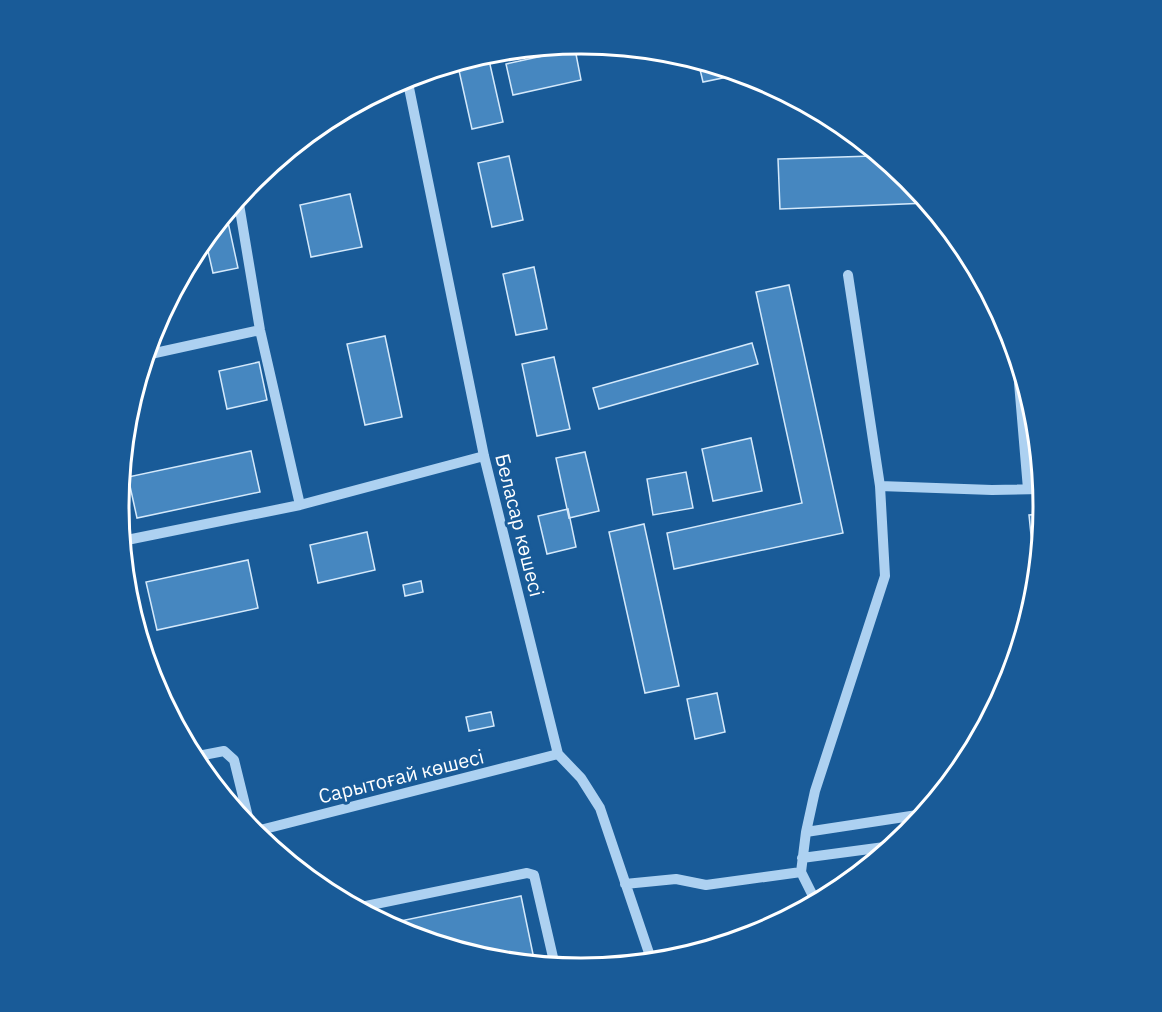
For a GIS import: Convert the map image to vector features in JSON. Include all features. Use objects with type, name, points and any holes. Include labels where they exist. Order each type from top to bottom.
[{"type":"street","name":"Беласар көшесі","points":[[409,88],[484,456],[558,754],[581,778],[600,808],[649,952]]},
{"type":"street","points":[[240,209],[260,330],[300,505]]},
{"type":"street","points":[[812,894],[801,872],[806,832],[815,791],[885,576],[880,486],[849,275]]},
{"type":"street","points":[[156,353],[260,330]]},
{"type":"street","points":[[1021,402],[1028,489]]},
{"type":"street","points":[[130,539],[300,505],[484,456]]},
{"type":"street","points":[[880,486],[1032,489]]},
{"type":"street","points":[[204,755],[224,751],[234,760],[247,810]]},
{"type":"street","name":"Сарытоғай көшесі","points":[[263,828],[558,754]]},
{"type":"street","points":[[806,832],[911,815]]},
{"type":"street","points":[[802,858],[876,848]]},
{"type":"street","points":[[625,884],[676,879],[706,885],[801,872]]},
{"type":"street","points":[[370,905],[526,873],[534,875],[553,957]]},
{"type":"building","points":[[576,54],[581,80],[513,95],[506,64],[544,56]]},
{"type":"building","points":[[490,64],[503,122],[472,129],[459,71]]},
{"type":"building","points":[[700,70],[725,78],[703,82]]},
{"type":"building","points":[[509,156],[523,220],[492,227],[478,163]]},
{"type":"building","points":[[867,156],[917,203],[780,209],[778,159]]},
{"type":"building","points":[[350,194],[362,247],[311,257],[300,205]]},
{"type":"building","points":[[228,223],[238,268],[213,273],[208,251]]},
{"type":"building","points":[[534,267],[547,329],[516,335],[503,274]]},
{"type":"building","points":[[789,285],[843,533],[674,569],[667,533],[802,503],[756,292]]},
{"type":"building","points":[[385,336],[402,417],[365,425],[347,344]]},
{"type":"building","points":[[752,343],[758,364],[599,409],[593,388]]},
{"type":"building","points":[[554,357],[570,429],[537,436],[522,364]]},
{"type":"building","points":[[259,362],[267,400],[227,409],[219,371]]},
{"type":"building","points":[[751,438],[762,491],[713,501],[702,449]]},
{"type":"building","points":[[251,451],[260,492],[137,518],[130,477]]},
{"type":"building","points":[[585,452],[599,511],[569,518],[556,458]]},
{"type":"building","points":[[686,472],[693,508],[653,515],[647,479]]},
{"type":"building","points":[[568,509],[576,547],[547,554],[538,516]]},
{"type":"building","points":[[1029,515],[1033,515],[1032,540]]},
{"type":"building","points":[[644,524],[679,686],[645,693],[609,532]]},
{"type":"building","points":[[367,532],[375,570],[318,583],[310,545]]},
{"type":"building","points":[[248,560],[258,608],[157,630],[146,582]]},
{"type":"building","points":[[421,581],[423,592],[405,596],[403,585]]},
{"type":"building","points":[[717,693],[725,732],[695,739],[687,699]]},
{"type":"building","points":[[491,712],[494,726],[469,731],[466,717]]},
{"type":"building","points":[[521,896],[533,955],[464,943],[401,921]]}]
